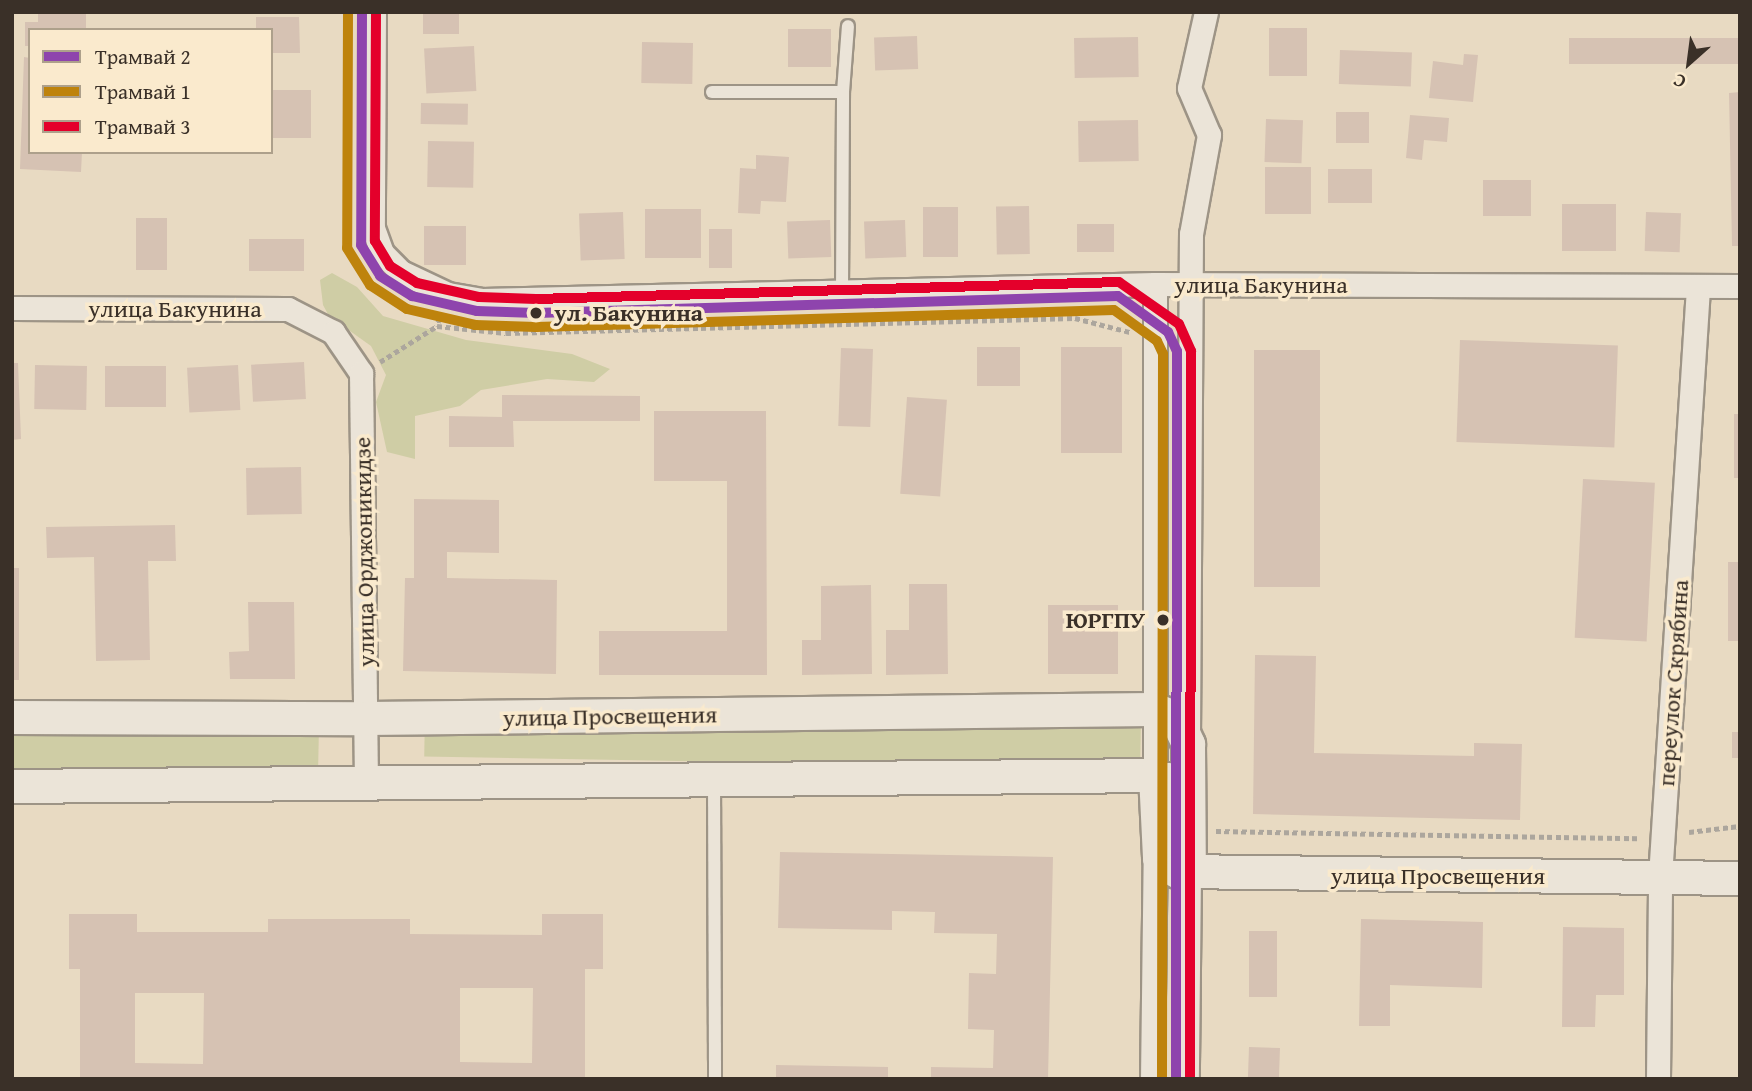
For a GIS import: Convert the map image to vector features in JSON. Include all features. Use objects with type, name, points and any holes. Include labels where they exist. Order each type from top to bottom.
[{"type":"street","points":[[374,12],[373,228],[382,253],[401,272],[448,294]]},
{"type":"street","points":[[1187,1079],[1191,234],[1209,135],[1189,88],[1206,12]]},
{"type":"street","points":[[1152,1079],[1155,874],[1155,284]]},
{"type":"street","name":"улица Бакунина","points":[[448,294],[482,300],[1155,284],[1740,286]]},
{"type":"street","name":"переулок Скрябина","points":[[1658,1079],[1660,877],[1698,287]]},
{"type":"street","name":"улица Бакунина","points":[[12,308],[288,309],[333,332],[361,373]]},
{"type":"street","name":"улица Орджоникидзе","points":[[361,373],[366,782]]},
{"type":"street","points":[[1153,709],[1176,718],[1188,759]]},
{"type":"street","name":"улица Просвещения","points":[[12,717],[366,719],[1153,709]]},
{"type":"street","points":[[12,786],[1155,775],[1188,759]]},
{"type":"street","name":"улица Просвещения","points":[[1155,842],[1163,863],[1189,873],[1740,878]]},
{"type":"street","points":[[1155,874],[1189,873]]},
{"type":"lane","points":[[842,292],[843,92],[848,26]]},
{"type":"lane","points":[[712,92],[843,92]]},
{"type":"lane","points":[[714,779],[715,1079]]},
{"type":"path","points":[[437,326],[448,294]]},
{"type":"path","points":[[361,373],[437,326],[506,333],[732,330],[1074,318],[1126,327],[1134,336]]},
{"type":"path","points":[[1189,831],[1663,836],[1740,826]]},
{"type":"shaded area","points":[[332,273],[357,287],[383,316],[466,340],[572,354],[610,369],[594,382],[547,379],[481,390],[460,406],[415,416],[415,459],[387,452],[376,402],[386,375],[371,346],[329,316],[323,305],[320,280]]},
{"type":"shaded area","points":[[425,706],[1141,718],[1140,769],[424,756]]},
{"type":"shaded area","points":[[12,724],[319,725],[318,775],[12,785]]},
{"type":"building","points":[[38,12],[86,12],[86,28],[28,28],[28,46],[25,46],[25,22],[38,22]]},
{"type":"building","points":[[423,12],[459,12],[459,34],[423,34]]},
{"type":"building","points":[[256,17],[299,17],[300,53],[273,53],[273,28],[256,28]]},
{"type":"building","points":[[1269,28],[1307,28],[1307,76],[1269,76]]},
{"type":"building","points":[[788,29],[831,29],[831,67],[788,67]]},
{"type":"building","points":[[917,36],[918,69],[875,70],[874,38]]},
{"type":"building","points":[[1138,37],[1139,77],[1075,78],[1074,38]]},
{"type":"building","points":[[1569,38],[1740,38],[1740,64],[1569,64]]},
{"type":"building","points":[[642,42],[693,43],[692,84],[641,83]]},
{"type":"building","points":[[474,46],[476,91],[426,94],[424,49]]},
{"type":"building","points":[[1340,50],[1412,53],[1411,86],[1339,84]]},
{"type":"building","points":[[1464,54],[1478,55],[1473,102],[1429,98],[1433,61],[1463,65]]},
{"type":"building","points":[[24,57],[28,58],[28,154],[82,154],[81,172],[20,169]]},
{"type":"building","points":[[273,90],[311,90],[311,138],[273,138]]},
{"type":"building","points":[[1740,92],[1740,246],[1732,246],[1729,93]]},
{"type":"building","points":[[421,103],[468,104],[468,125],[421,124]]},
{"type":"building","points":[[1336,112],[1369,112],[1369,143],[1336,143]]},
{"type":"building","points":[[1410,115],[1449,118],[1447,142],[1424,140],[1422,160],[1406,158]]},
{"type":"building","points":[[1266,119],[1303,120],[1301,163],[1264,162]]},
{"type":"building","points":[[1138,120],[1139,161],[1079,162],[1078,121]]},
{"type":"building","points":[[428,141],[474,142],[473,188],[427,187]]},
{"type":"building","points":[[756,155],[789,157],[786,202],[761,201],[760,214],[738,213],[740,168],[756,169]]},
{"type":"building","points":[[1265,167],[1311,167],[1311,214],[1265,214]]},
{"type":"building","points":[[1328,169],[1372,169],[1372,203],[1328,203]]},
{"type":"building","points":[[1483,180],[1531,180],[1531,216],[1483,216]]},
{"type":"building","points":[[1562,204],[1616,204],[1616,251],[1562,251]]},
{"type":"building","points":[[1029,206],[1030,254],[997,255],[996,207]]},
{"type":"building","points":[[923,207],[958,207],[958,257],[923,257]]},
{"type":"building","points":[[645,209],[701,209],[701,258],[645,258]]},
{"type":"building","points":[[623,212],[625,259],[581,261],[579,214]]},
{"type":"building","points":[[1646,212],[1681,213],[1680,252],[1645,251]]},
{"type":"building","points":[[136,218],[167,218],[167,270],[136,270]]},
{"type":"building","points":[[830,220],[831,257],[788,258],[787,222]]},
{"type":"building","points":[[905,220],[906,257],[865,258],[864,221]]},
{"type":"building","points":[[1077,224],[1114,224],[1114,252],[1077,252]]},
{"type":"building","points":[[424,226],[466,226],[466,265],[424,265]]},
{"type":"building","points":[[709,229],[732,229],[732,268],[709,268]]},
{"type":"building","points":[[249,239],[304,239],[304,271],[249,271]]},
{"type":"building","points":[[1460,340],[1618,346],[1614,447],[1456,442]]},
{"type":"building","points":[[977,347],[1020,347],[1020,386],[977,386]]},
{"type":"building","points":[[1061,347],[1122,347],[1122,453],[1061,453]]},
{"type":"building","points":[[841,348],[873,349],[870,427],[838,426]]},
{"type":"building","points":[[1254,350],[1320,350],[1320,587],[1254,587]]},
{"type":"building","points":[[304,362],[306,399],[253,402],[251,365]]},
{"type":"building","points":[[12,363],[18,363],[21,439],[12,440]]},
{"type":"building","points":[[35,365],[87,366],[86,410],[34,409]]},
{"type":"building","points":[[238,365],[240,410],[189,413],[187,368]]},
{"type":"building","points":[[105,366],[166,366],[166,407],[105,407]]},
{"type":"building","points":[[502,395],[640,396],[640,421],[513,421],[514,447],[449,447],[449,416],[502,417]]},
{"type":"building","points":[[907,397],[947,400],[940,497],[900,494]]},
{"type":"building","points":[[654,411],[766,411],[767,675],[599,675],[599,631],[727,631],[727,481],[654,481]]},
{"type":"building","points":[[1734,414],[1740,414],[1740,478],[1734,478]]},
{"type":"building","points":[[301,467],[302,514],[247,515],[246,468]]},
{"type":"building","points":[[1583,479],[1655,483],[1647,642],[1575,638]]},
{"type":"building","points":[[414,499],[499,500],[499,553],[447,552],[447,578],[557,580],[556,674],[403,671],[405,578],[414,578]]},
{"type":"building","points":[[175,525],[176,561],[148,561],[150,660],[96,661],[94,557],[47,558],[46,527]]},
{"type":"building","points":[[1728,562],[1740,562],[1740,641],[1728,641]]},
{"type":"building","points":[[12,568],[19,568],[19,680],[12,680]]},
{"type":"building","points":[[909,584],[947,584],[948,674],[886,675],[886,630],[909,630]]},
{"type":"building","points":[[871,585],[872,674],[802,675],[802,640],[821,640],[821,586]]},
{"type":"building","points":[[248,602],[294,602],[295,679],[230,679],[229,652],[249,651]]},
{"type":"building","points":[[1048,605],[1118,605],[1118,674],[1048,674]]},
{"type":"building","points":[[1255,655],[1316,656],[1314,753],[1474,756],[1474,743],[1522,744],[1520,820],[1253,814]]},
{"type":"building","points":[[1732,732],[1740,732],[1740,758],[1732,758]]},
{"type":"building","points":[[780,852],[1053,857],[1048,1079],[931,1079],[931,1067],[993,1068],[994,1030],[968,1029],[969,973],[996,974],[997,934],[934,933],[935,912],[892,911],[892,930],[778,928]]},
{"type":"building","points":[[69,914],[137,914],[137,932],[268,932],[268,919],[410,919],[410,934],[542,935],[542,914],[603,914],[603,969],[585,969],[585,1079],[80,1079],[80,969],[69,969]],"holes":[[[460,988],[533,988],[532,1063],[460,1062]],[[135,993],[204,993],[203,1064],[135,1063]]]},
{"type":"building","points":[[1361,919],[1483,922],[1482,988],[1390,985],[1390,1026],[1359,1026]]},
{"type":"building","points":[[1563,927],[1624,928],[1624,995],[1596,995],[1595,1027],[1562,1027]]},
{"type":"building","points":[[1249,931],[1277,931],[1277,997],[1249,997]]},
{"type":"building","points":[[1249,1047],[1280,1048],[1279,1079],[1248,1079]]},
{"type":"building","points":[[776,1065],[888,1067],[888,1079],[776,1079]]},
{"type":"tram line","name":"1","points":[[348,12],[347,248],[370,285],[407,309],[475,325],[536,327],[1114,310],[1157,341],[1163,354],[1162,1079]]},
{"type":"tram line","name":"2","points":[[362,12],[361,245],[380,276],[412,296],[477,311],[536,313],[1118,296],[1168,332],[1177,351],[1176,1079]]},
{"type":"tram line","name":"3","points":[[376,12],[375,241],[390,266],[417,283],[479,297],[536,299],[1119,282],[1179,324],[1191,351],[1190,1079]]},
{"type":"place","name":"ул. Бакунина","points":[[536,313]]},
{"type":"place","name":"ЮРГПУ","points":[[1163,620]]}]
